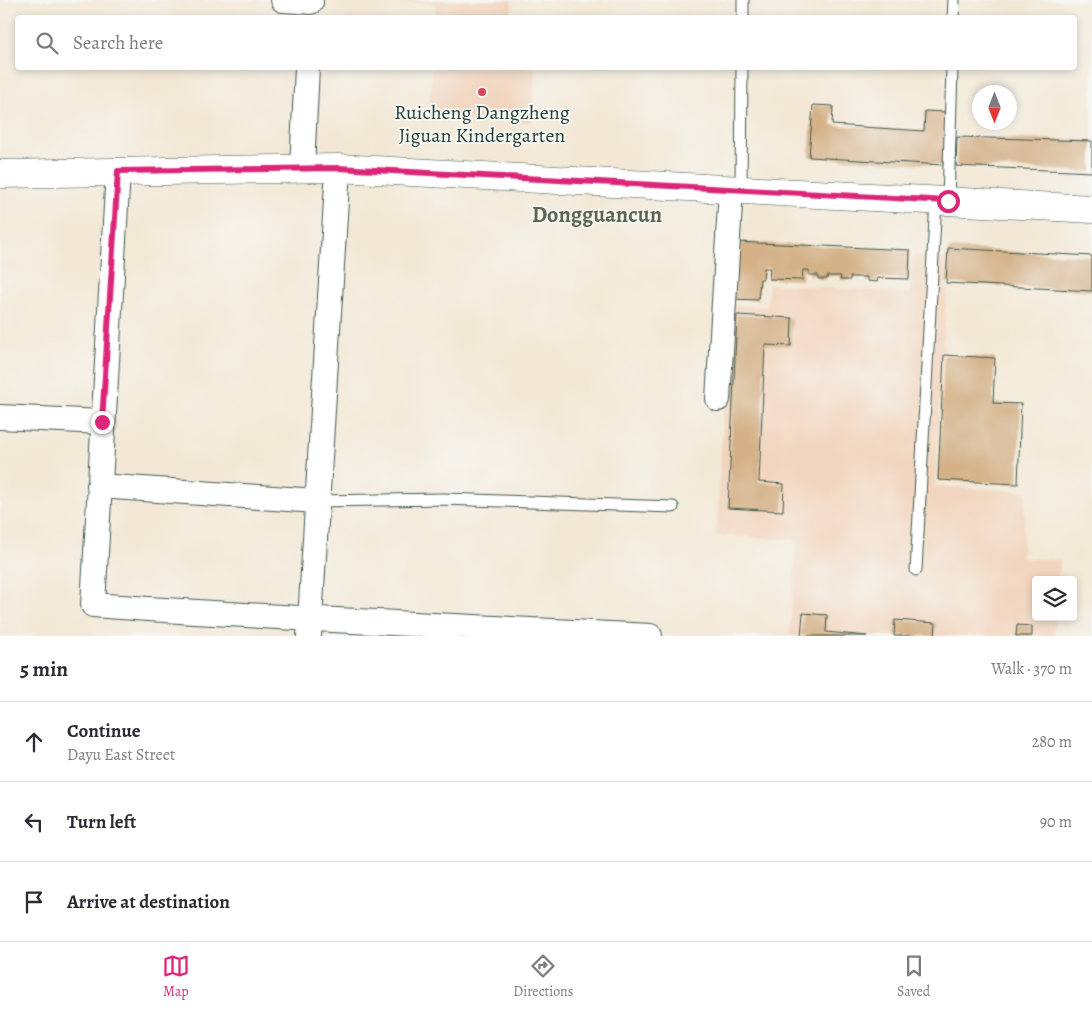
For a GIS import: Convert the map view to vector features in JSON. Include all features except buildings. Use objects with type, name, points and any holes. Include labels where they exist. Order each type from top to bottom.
[{"type":"street","points":[[283,0],[310,7]]},
{"type":"street","points":[[302,168],[307,70]]},
{"type":"street","points":[[310,626],[338,168]]},
{"type":"street","points":[[0,174],[338,168],[1092,209]]},
{"type":"street","points":[[118,171],[102,422],[93,605],[225,615],[310,626],[650,636]]},
{"type":"street","points":[[718,399],[736,189]]},
{"type":"street","points":[[0,417],[102,422]]},
{"type":"street","points":[[99,486],[317,501]]},
{"type":"lane","points":[[743,0],[743,15]]},
{"type":"lane","points":[[953,15],[954,0]]},
{"type":"lane","points":[[736,189],[742,70]]},
{"type":"lane","points":[[916,570],[952,70]]},
{"type":"lane","points":[[317,501],[444,499],[672,507]]},
{"type":"shaded area","points":[[512,0],[512,15],[435,15],[436,3],[384,1]]},
{"type":"shaded area","name":"Ruicheng Dangzheng Jiguan Kindergarten","points":[[432,70],[535,70],[532,122],[429,116]]},
{"type":"shaded area","points":[[912,256],[946,258],[944,288],[947,289],[935,486],[1026,492],[1022,558],[1060,560],[1058,576],[1032,576],[1032,621],[1056,621],[1054,636],[790,636],[796,540],[716,535],[730,305],[767,307],[769,284],[910,293]]},
{"type":"place","name":"Ruicheng Dangzheng Jiguan Kindergarten","points":[[482,92]]},
{"type":"district","name":"Dongguancun","points":[[597,214]]},
{"type":"route","points":[[102,422],[118,171],[338,168],[948,201]]}]
